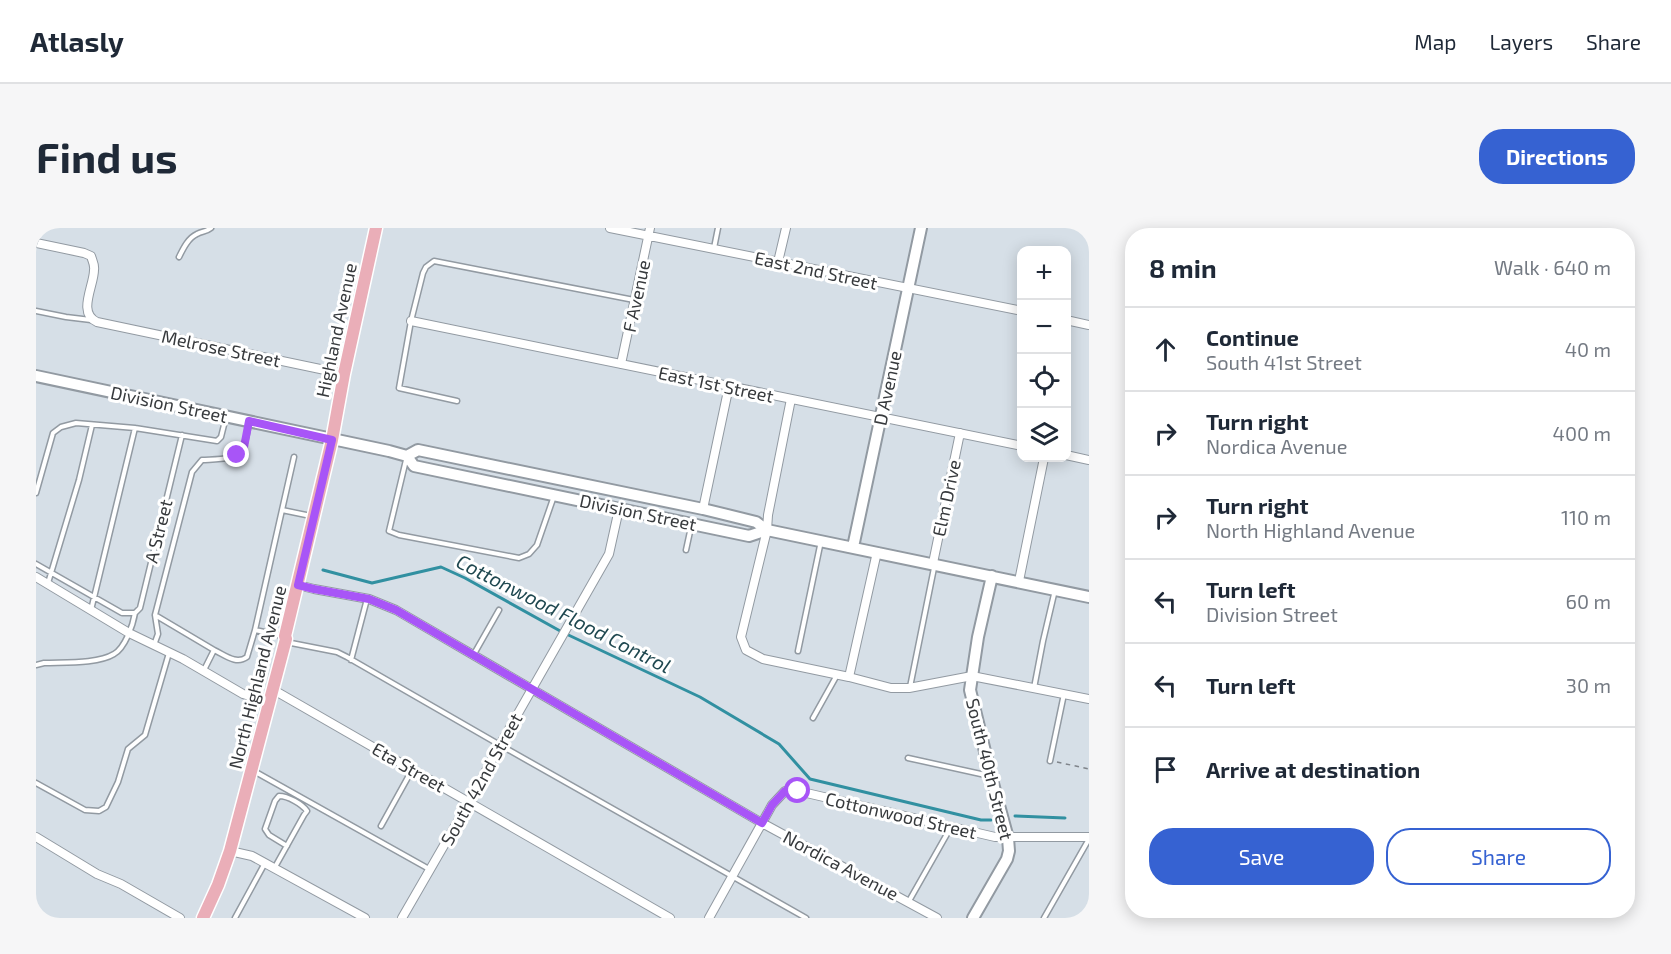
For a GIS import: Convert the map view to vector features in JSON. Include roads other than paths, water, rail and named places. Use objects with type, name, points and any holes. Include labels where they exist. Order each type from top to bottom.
[{"type":"main road","name":"Highland Avenue","points":[[332,440],[376,228]]},
{"type":"main road","name":"D Avenue","points":[[853,548],[921,228]]},
{"type":"main road","name":"Division Street","points":[[36,376],[407,456],[418,450],[703,509],[756,522],[767,530],[1089,597]]},
{"type":"main road","name":"North Highland Avenue","points":[[205,918],[230,851],[252,770],[332,440]]},
{"type":"main road","name":"Division Street","points":[[407,456],[414,466],[749,536],[767,530]]},
{"type":"main road","name":"South 40th Street","points":[[974,918],[1007,859],[1009,851],[1008,838],[970,690],[978,637],[992,576]]},
{"type":"street","name":"East 2nd Street","points":[[610,228],[650,232],[778,262],[1017,310]]},
{"type":"street","points":[[778,262],[786,228]]},
{"type":"street","name":"F Avenue","points":[[621,364],[650,232]]},
{"type":"street","points":[[36,243],[91,256],[95,268],[86,309],[95,321]]},
{"type":"street","name":"Melrose Street","points":[[95,321],[344,374]]},
{"type":"street","name":"East 1st Street","points":[[411,321],[1017,445]]},
{"type":"street","points":[[1071,321],[1089,325]]},
{"type":"street","points":[[703,509],[729,386]]},
{"type":"street","points":[[791,399],[767,530],[741,637],[746,650],[762,659],[837,674],[891,688],[910,688],[972,676],[1089,699]]},
{"type":"street","name":"Elm Drive","points":[[934,564],[960,433]]},
{"type":"street","points":[[1071,456],[1089,460]]},
{"type":"street","points":[[1019,581],[1043,462]]},
{"type":"street","name":"South 42nd Street","points":[[402,918],[609,554],[619,509]]},
{"type":"street","points":[[849,677],[877,552]]},
{"type":"street","points":[[36,577],[129,633],[183,659],[243,694],[268,702]]},
{"type":"street","name":"Nordica Avenue","points":[[298,585],[367,598],[396,610],[762,823],[937,918]]},
{"type":"street","name":"Eta Street","points":[[272,689],[670,918]]},
{"type":"street","name":"Cottonwood Street","points":[[762,823],[772,805],[785,791],[798,791],[995,837],[1089,838]]},
{"type":"street","points":[[709,918],[762,823]]},
{"type":"street","points":[[36,837],[97,874],[121,884],[180,918]]},
{"type":"street","points":[[230,851],[252,856],[365,918]]},
{"type":"lane","points":[[179,258],[187,243],[197,234],[211,228]]},
{"type":"lane","points":[[714,248],[718,228]]},
{"type":"lane","points":[[457,401],[399,388],[411,321],[423,273],[426,267],[434,261],[635,300]]},
{"type":"lane","points":[[36,311],[95,321]]},
{"type":"lane","points":[[36,491],[53,433],[61,427],[76,423],[135,428],[217,441],[221,437],[226,416]]},
{"type":"lane","points":[[154,645],[158,634],[155,615],[192,472],[202,460],[230,458],[241,452],[249,421]]},
{"type":"lane","points":[[48,584],[79,480],[92,425]]},
{"type":"lane","points":[[91,610],[135,428]]},
{"type":"lane","name":"A Street","points":[[129,633],[134,625],[135,613],[140,608],[182,435]]},
{"type":"lane","points":[[407,456],[389,531],[399,534],[519,558],[529,554],[537,545],[554,494]]},
{"type":"lane","points":[[155,615],[234,660],[244,660],[247,657],[294,457]]},
{"type":"lane","points":[[282,510],[314,516]]},
{"type":"lane","points":[[686,550],[692,523]]},
{"type":"lane","points":[[798,651],[821,541]]},
{"type":"lane","points":[[36,564],[122,613],[135,613]]},
{"type":"lane","points":[[910,688],[934,564]]},
{"type":"lane","points":[[1034,689],[1042,641],[1055,590]]},
{"type":"lane","points":[[351,660],[367,598]]},
{"type":"lane","points":[[474,655],[499,610]]},
{"type":"lane","points":[[255,630],[337,652],[806,918]]},
{"type":"lane","points":[[36,665],[98,660],[115,654],[129,633]]},
{"type":"lane","points":[[203,670],[214,650]]},
{"type":"lane","points":[[36,783],[85,810],[99,811],[106,807],[118,782],[128,749],[145,735],[169,653]]},
{"type":"lane","points":[[813,718],[837,674]]},
{"type":"lane","points":[[1050,761],[1064,694]]},
{"type":"lane","points":[[908,758],[991,776]]},
{"type":"lane","points":[[381,826],[413,769]]},
{"type":"lane","points":[[252,770],[430,869]]},
{"type":"lane","points":[[274,868],[287,846],[307,811],[303,806],[284,796],[279,796],[265,829],[269,835],[287,846]]},
{"type":"lane","points":[[909,901],[951,827]]},
{"type":"lane","points":[[1044,918],[1089,838]]},
{"type":"lane","points":[[235,918],[265,863]]},
{"type":"waterway","name":"Cottonwood Flood Control","points":[[323,570],[372,583],[441,567],[562,632],[700,697],[779,744],[810,779],[981,820],[991,820]]},
{"type":"waterway","points":[[1015,816],[1065,818]]}]
